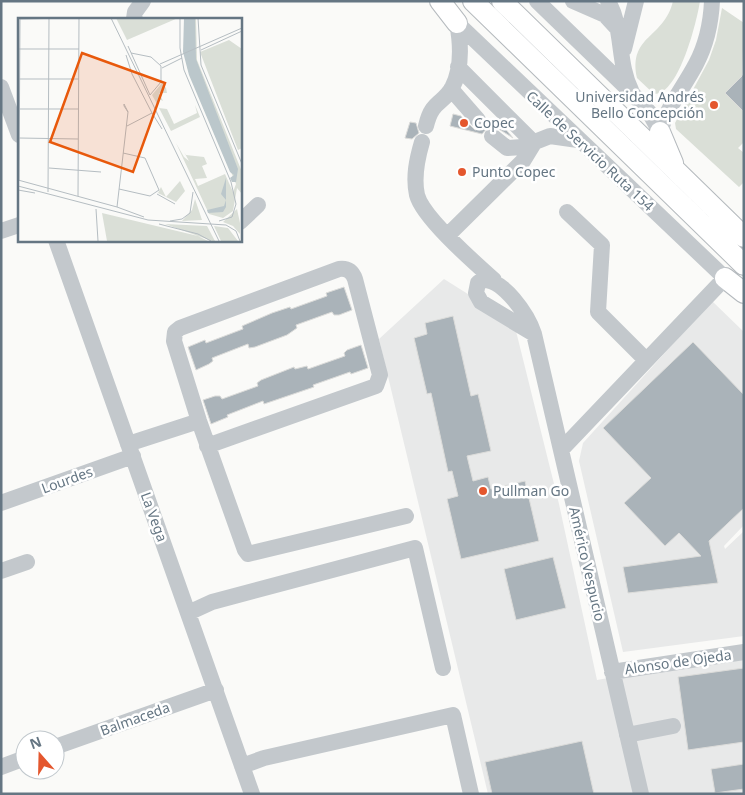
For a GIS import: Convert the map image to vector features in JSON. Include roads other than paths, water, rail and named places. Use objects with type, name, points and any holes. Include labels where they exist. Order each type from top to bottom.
[{"type":"main road","points":[[440,1],[457,23]]},
{"type":"main road","points":[[472,1],[744,265]]},
{"type":"main road","points":[[502,1],[744,237]]},
{"type":"main road","points":[[660,132],[677,171]]},
{"type":"main road","points":[[725,278],[744,293]]},
{"type":"street","points":[[134,18],[135,12],[143,1]]},
{"type":"street","points":[[537,1],[632,93],[649,112],[660,132]]},
{"type":"street","points":[[573,1],[605,15],[619,30]]},
{"type":"street","points":[[608,1],[619,30],[625,73],[632,93]]},
{"type":"street","points":[[623,54],[636,1]]},
{"type":"street","points":[[660,132],[666,116],[703,50],[711,20],[712,1]]},
{"type":"street","points":[[426,126],[435,104],[452,89],[458,67],[460,44],[457,23]]},
{"type":"street","name":"Calle de Servicio Ruta 154","points":[[457,23],[725,278]]},
{"type":"street","points":[[458,67],[534,142]]},
{"type":"street","points":[[1,87],[18,133]]},
{"type":"street","points":[[452,89],[478,120]]},
{"type":"street","points":[[492,136],[507,148],[522,147],[555,135],[578,140]]},
{"type":"street","name":"Américo Vespucio","points":[[422,142],[415,173],[417,193],[424,209],[448,236],[500,284],[527,317],[534,334],[641,794]]},
{"type":"street","points":[[448,236],[523,161],[534,142]]},
{"type":"street","points":[[241,221],[258,205]]},
{"type":"street","points":[[567,212],[602,245],[598,312],[646,360]]},
{"type":"street","points":[[1,231],[18,225]]},
{"type":"street","name":"La Vega","points":[[56,241],[252,794]]},
{"type":"street","points":[[207,446],[376,386],[380,375],[352,272],[346,268],[339,268],[177,330],[174,341],[207,446],[248,554],[406,516]]},
{"type":"street","points":[[561,450],[725,278]]},
{"type":"street","points":[[494,280],[482,280],[478,283],[476,292],[481,302],[534,334]]},
{"type":"street","name":"Lourdes","points":[[1,503],[199,421]]},
{"type":"street","points":[[188,612],[212,602],[414,548],[443,668]]},
{"type":"street","points":[[1,570],[27,562]]},
{"type":"street","name":"Alonso de Ojeda","points":[[612,672],[744,652]]},
{"type":"street","name":"Balmaceda","points":[[65,744],[216,690]]},
{"type":"street","points":[[242,766],[264,758],[453,715],[471,794]]},
{"type":"street","points":[[627,736],[673,726]]},
{"type":"street","points":[[1,767],[15,762]]},
{"type":"place","name":"Universidad Andrés Bello Concepción","points":[[714,105]]},
{"type":"place","name":"Copec","points":[[464,123]]},
{"type":"place","name":"Punto Copec","points":[[462,172]]},
{"type":"place","name":"Pullman Go","points":[[483,491]]}]
